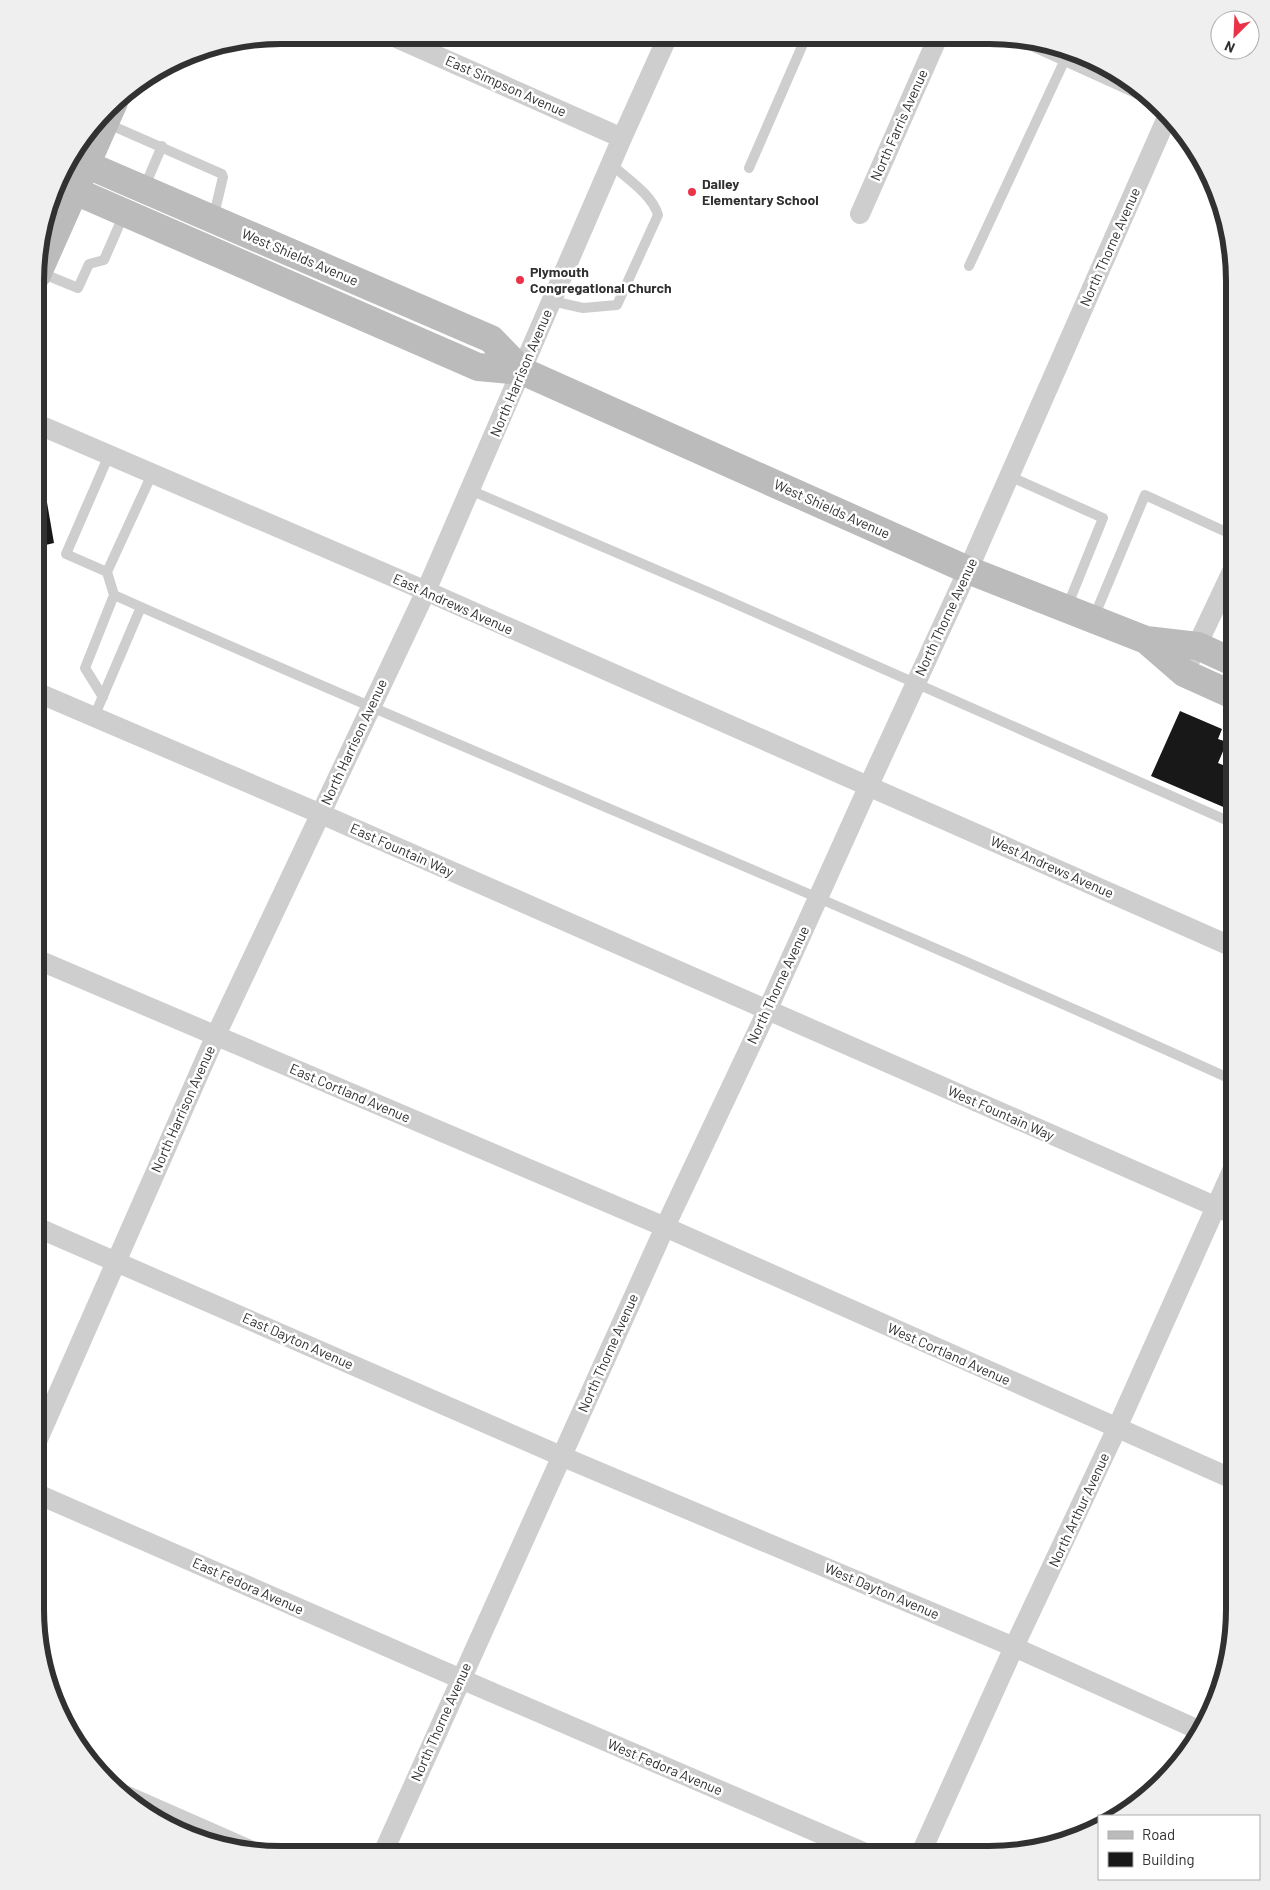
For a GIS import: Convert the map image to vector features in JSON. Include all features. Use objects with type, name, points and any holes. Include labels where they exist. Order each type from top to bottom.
[{"type":"main road","points":[[47,244],[78,161],[98,129]]},
{"type":"main road","name":"West Shields Avenue","points":[[78,161],[491,339],[522,371]]},
{"type":"main road","name":"West Shields Avenue","points":[[67,188],[478,367],[522,371],[968,570],[1146,640],[1198,646],[1226,659]]},
{"type":"main road","name":"West Shields Avenue","points":[[1146,640],[1184,673],[1226,692]]},
{"type":"street","name":"East Simpson Avenue","points":[[410,44],[622,138]]},
{"type":"street","name":"North Harrison Avenue","points":[[44,1426],[216,1035],[426,592],[664,44]]},
{"type":"street","name":"North Farris Avenue","points":[[860,214],[935,44]]},
{"type":"street","name":"North Thorne Avenue","points":[[386,1846],[664,1227],[767,1011],[968,570],[1165,121]]},
{"type":"street","name":"East Andrews Avenue","points":[[44,427],[869,785]]},
{"type":"street","points":[[1184,673],[1226,585]]},
{"type":"street","name":"East Fountain Way","points":[[44,695],[321,814],[767,1011]]},
{"type":"street","name":"West Andrews Avenue","points":[[869,785],[1226,944]]},
{"type":"street","name":"East Cortland Avenue","points":[[44,962],[664,1227]]},
{"type":"street","name":"West Fountain Way","points":[[767,1011],[1226,1212]]},
{"type":"street","name":"North Arthur Avenue","points":[[924,1846],[1014,1647],[1118,1428],[1226,1183]]},
{"type":"street","name":"West Cortland Avenue","points":[[664,1227],[1226,1476]]},
{"type":"street","name":"East Dayton Avenue","points":[[44,1231],[561,1456]]},
{"type":"street","name":"West Dayton Avenue","points":[[561,1456],[1014,1647],[1195,1728]]},
{"type":"street","name":"East Fedora Avenue","points":[[44,1497],[461,1679]]},
{"type":"street","name":"West Fedora Avenue","points":[[461,1679],[849,1846]]},
{"type":"street","points":[[148,1805],[229,1841]]},
{"type":"lane","points":[[749,168],[803,44]]},
{"type":"lane","points":[[969,266],[1067,56]]},
{"type":"lane","points":[[112,114],[162,146],[222,174],[223,178],[213,219]]},
{"type":"lane","points":[[144,189],[162,146]]},
{"type":"lane","points":[[552,301],[583,308],[616,305],[658,215],[656,209],[644,193],[611,164]]},
{"type":"lane","points":[[44,276],[78,288],[89,264],[104,260],[125,213]]},
{"type":"lane","points":[[107,572],[66,554],[109,455]]},
{"type":"lane","points":[[103,697],[85,668],[114,595],[107,572],[152,474]]},
{"type":"lane","points":[[1009,476],[1103,518],[1067,609]]},
{"type":"lane","points":[[470,490],[1226,820]]},
{"type":"lane","points":[[1093,619],[1146,495],[1226,532]]},
{"type":"lane","points":[[114,595],[370,708],[818,899],[1226,1077]]},
{"type":"lane","points":[[94,717],[141,608]]},
{"type":"building","points":[[44,485],[54,543],[44,545]]},
{"type":"building","points":[[1180,711],[1222,729],[1218,739],[1226,742],[1226,744],[1218,763],[1226,766],[1226,808],[1151,776]]},
{"type":"place","name":"Dailey Elementary School","points":[[692,192]]},
{"type":"place","name":"Plymouth Congregational Church","points":[[520,280]]}]
